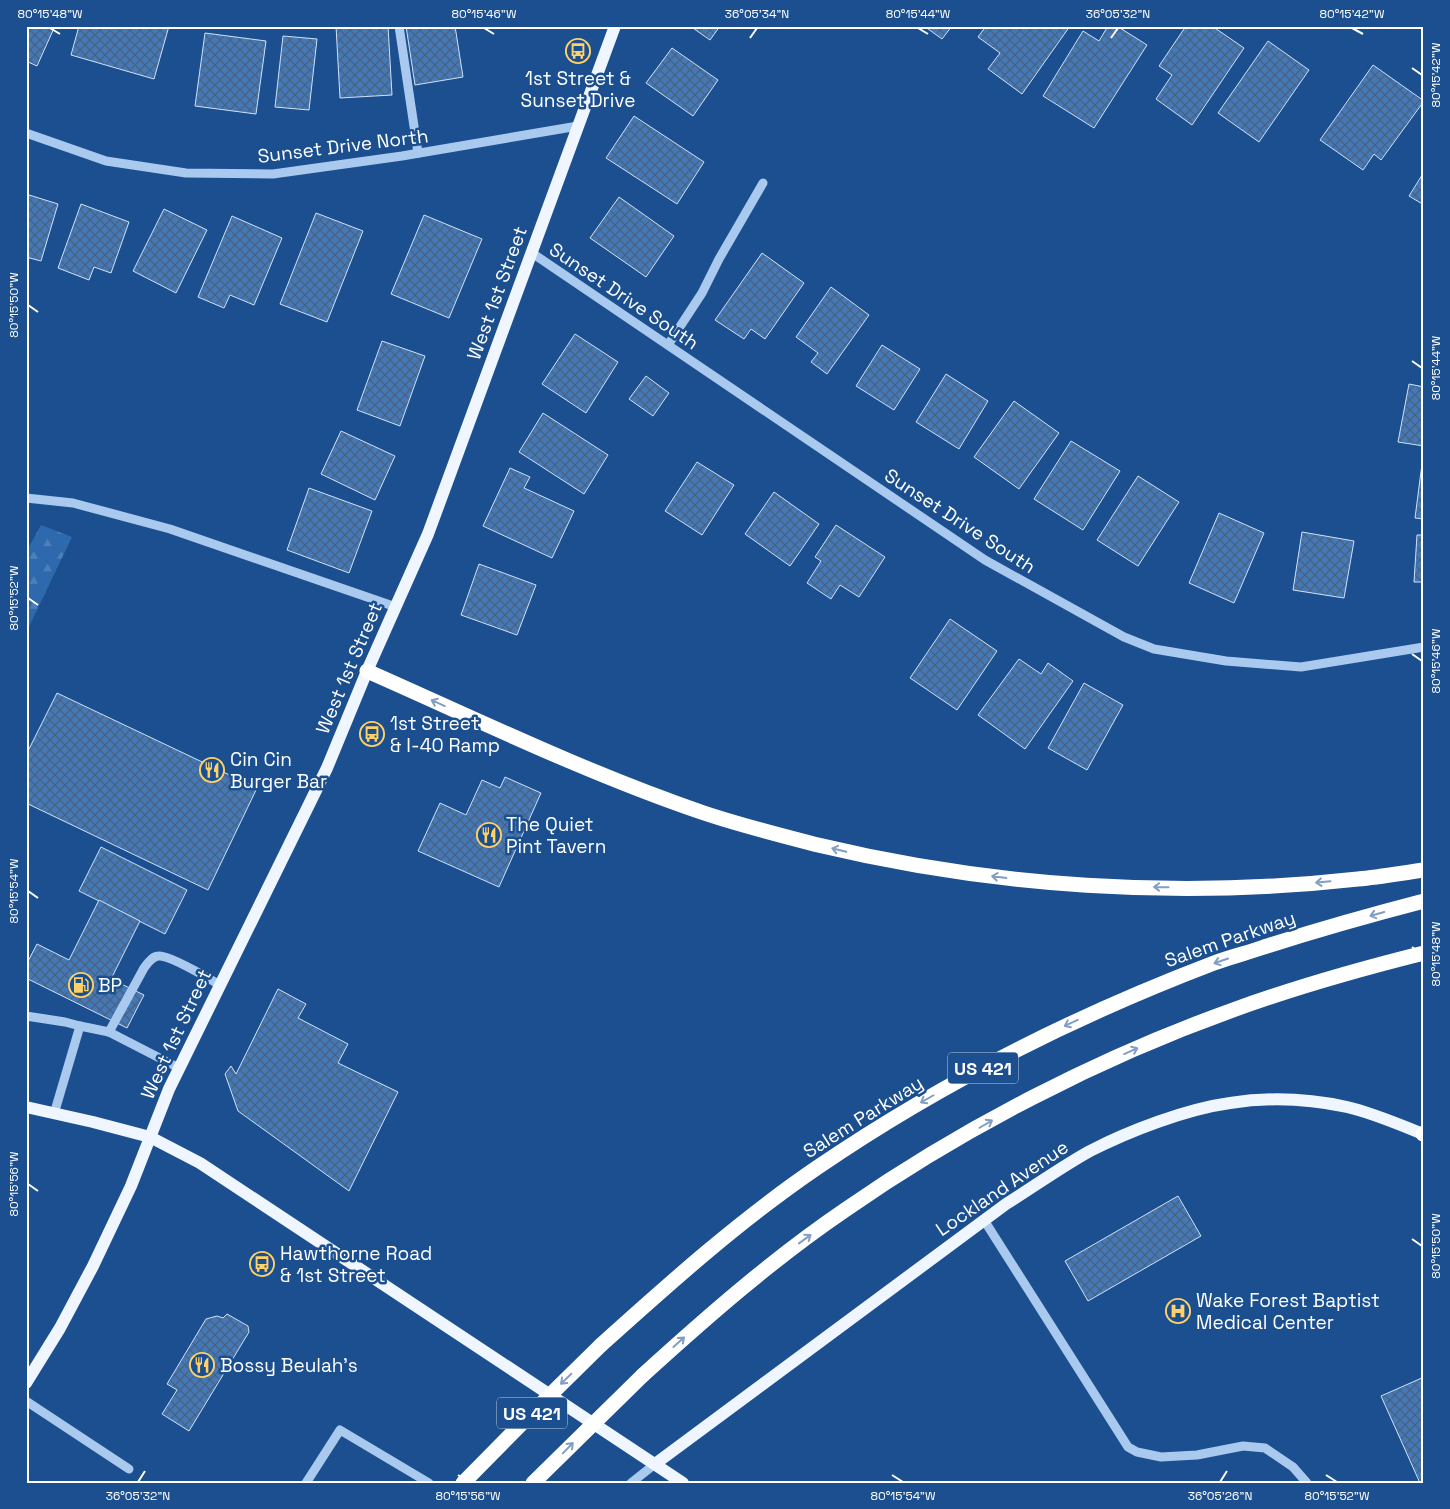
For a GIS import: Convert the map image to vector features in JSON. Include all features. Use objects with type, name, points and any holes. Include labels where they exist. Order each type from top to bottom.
[{"type":"highway","points":[[368,671],[546,752],[625,785],[704,813],[782,836],[862,856],[948,871],[1023,881],[1116,887],[1200,888],[1292,885],[1359,879],[1424,870]]},
{"type":"highway","name":"Salem Parkway","points":[[463,1483],[601,1345],[674,1279],[741,1224],[817,1168],[892,1119],[971,1074],[1050,1033],[1129,997],[1216,962],[1302,935],[1424,901]]},
{"type":"highway","name":"US 421","points":[[533,1483],[643,1375],[707,1317],[765,1270],[845,1210],[918,1162],[995,1118],[1081,1074],[1148,1044],[1233,1010],[1317,983],[1424,953]]},
{"type":"main road","name":"West 1st Street","points":[[26,1384],[60,1328],[93,1266],[131,1186],[169,1089],[327,768],[428,534],[615,26]]},
{"type":"main road","name":"Lockland Avenue","points":[[655,1464],[984,1220],[1049,1175],[1091,1151],[1134,1131],[1183,1114],[1229,1103],[1284,1100],[1348,1107],[1423,1134]]},
{"type":"main road","points":[[26,1107],[150,1137],[200,1163],[683,1483]]},
{"type":"street","points":[[399,26],[418,153]]},
{"type":"street","name":"Sunset Drive North","points":[[26,133],[106,161],[186,173],[273,174],[418,153],[578,126]]},
{"type":"street","points":[[668,345],[702,293],[719,259],[764,183]]},
{"type":"street","name":"Sunset Drive South","points":[[532,253],[985,560],[1131,640],[1154,649],[1226,661],[1300,666],[1424,647]]},
{"type":"street","points":[[26,498],[73,503],[170,529],[396,607]]},
{"type":"street","points":[[109,1032],[144,968],[151,960],[158,956],[170,958],[220,985]]},
{"type":"street","points":[[26,1016],[109,1032],[179,1068]]},
{"type":"street","points":[[54,1114],[80,1026]]},
{"type":"street","points":[[984,1220],[1128,1447],[1137,1452],[1161,1457],[1197,1455],[1243,1446],[1265,1448],[1293,1468],[1307,1483]]},
{"type":"street","points":[[26,1401],[129,1469]]},
{"type":"street","points":[[306,1483],[340,1430],[429,1483]]},
{"type":"street","points":[[631,1483],[655,1464]]},
{"type":"green space","points":[[41,525],[72,537],[26,633],[26,552]]},
{"type":"building","points":[[26,26],[55,26],[37,66],[26,61]]},
{"type":"building","points":[[79,26],[101,26],[111,29],[111,26],[169,26],[154,79],[71,55]]},
{"type":"building","points":[[336,26],[388,26],[392,95],[340,98]]},
{"type":"building","points":[[406,26],[455,26],[463,77],[415,85]]},
{"type":"building","points":[[690,26],[720,26],[710,40]]},
{"type":"building","points":[[924,26],[952,26],[942,39]]},
{"type":"building","points":[[986,26],[1070,26],[1022,94],[988,69],[1000,53],[978,37]]},
{"type":"building","points":[[1108,26],[1117,26],[1147,45],[1094,128],[1043,96],[1083,31],[1099,41]]},
{"type":"building","points":[[1186,26],[1212,26],[1244,48],[1192,125],[1156,99],[1172,75],[1159,66]]},
{"type":"building","points":[[205,33],[266,41],[256,114],[195,106]]},
{"type":"building","points":[[283,36],[317,39],[309,110],[275,107]]},
{"type":"building","points":[[1268,41],[1309,70],[1259,142],[1218,113]]},
{"type":"building","points":[[672,48],[718,80],[693,116],[646,83]]},
{"type":"building","points":[[1373,65],[1424,101],[1381,160],[1374,154],[1363,170],[1320,140]]},
{"type":"building","points":[[634,116],[704,162],[677,204],[606,158]]},
{"type":"building","points":[[1424,172],[1424,205],[1409,196]]},
{"type":"building","points":[[26,194],[58,204],[41,261],[26,257]]},
{"type":"building","points":[[619,197],[674,236],[646,277],[590,238]]},
{"type":"building","points":[[81,204],[129,222],[111,273],[94,267],[89,280],[58,268]]},
{"type":"building","points":[[164,209],[207,230],[176,293],[133,271]]},
{"type":"building","points":[[316,213],[363,231],[327,322],[280,304]]},
{"type":"building","points":[[424,215],[482,239],[449,318],[391,294]]},
{"type":"building","points":[[232,216],[282,238],[254,305],[230,295],[224,308],[198,297]]},
{"type":"building","points":[[762,253],[804,283],[765,339],[751,329],[744,339],[715,320]]},
{"type":"building","points":[[831,287],[869,315],[827,374],[811,362],[818,353],[796,337]]},
{"type":"building","points":[[575,334],[618,362],[586,413],[542,384]]},
{"type":"building","points":[[382,341],[425,356],[400,426],[357,410]]},
{"type":"building","points":[[882,345],[920,369],[894,410],[856,386]]},
{"type":"building","points":[[946,374],[988,401],[959,449],[916,422]]},
{"type":"building","points":[[646,376],[669,393],[653,416],[629,399]]},
{"type":"building","points":[[1409,384],[1424,387],[1424,446],[1398,442]]},
{"type":"building","points":[[1014,401],[1059,433],[1019,489],[974,457]]},
{"type":"building","points":[[543,413],[608,455],[584,494],[519,452]]},
{"type":"building","points":[[341,431],[395,456],[375,500],[321,474]]},
{"type":"building","points":[[1071,441],[1120,471],[1083,530],[1034,499]]},
{"type":"building","points":[[697,462],[734,485],[702,535],[665,511]]},
{"type":"building","points":[[1422,464],[1424,464],[1424,519],[1415,518]]},
{"type":"building","points":[[510,468],[530,477],[524,488],[574,511],[552,558],[483,526]]},
{"type":"building","points":[[1138,476],[1179,502],[1138,566],[1097,540]]},
{"type":"building","points":[[309,488],[372,511],[349,573],[287,550]]},
{"type":"building","points":[[774,492],[819,524],[790,566],[745,534]]},
{"type":"building","points":[[1219,513],[1264,533],[1234,603],[1189,583]]},
{"type":"building","points":[[836,525],[885,557],[859,597],[840,585],[831,599],[807,583],[821,561],[815,557]]},
{"type":"building","points":[[1302,532],[1354,541],[1344,598],[1293,590]]},
{"type":"building","points":[[1417,535],[1424,535],[1424,582],[1414,582]]},
{"type":"building","points":[[479,564],[536,585],[517,635],[461,615]]},
{"type":"building","points":[[950,619],[997,651],[957,710],[910,678]]},
{"type":"building","points":[[1019,659],[1041,674],[1048,663],[1073,681],[1025,749],[978,715]]},
{"type":"building","points":[[1084,683],[1123,705],[1087,770],[1048,748]]},
{"type":"building","points":[[57,693],[257,788],[208,890],[26,803],[26,755]]},
{"type":"building","points":[[505,777],[541,793],[499,887],[418,851],[440,803],[466,815],[482,780],[500,788]]},
{"type":"building","points":[[101,847],[187,890],[165,934],[79,891]]},
{"type":"building","points":[[99,900],[140,921],[111,979],[144,995],[127,1028],[26,978],[26,965],[37,944],[69,960]]},
{"type":"building","points":[[278,989],[306,1004],[298,1018],[348,1044],[338,1063],[398,1092],[349,1191],[238,1111],[225,1074],[231,1066],[236,1074]]},
{"type":"building","points":[[1178,1196],[1201,1236],[1088,1301],[1065,1261]]},
{"type":"building","points":[[227,1314],[248,1326],[249,1332],[189,1431],[162,1414],[177,1390],[167,1384],[206,1319],[217,1316],[223,1318]]},
{"type":"building","points":[[1424,1377],[1424,1483],[1420,1483],[1381,1396]]},
{"type":"place","name":"1st Street & Sunset Drive","points":[[578,51]]},
{"type":"place","name":"1st Street & I-40 Ramp","points":[[372,734]]},
{"type":"place","name":"Cin Cin Burger Bar","points":[[212,770]]},
{"type":"place","name":"The Quiet Pint Tavern","points":[[489,835]]},
{"type":"place","name":"BP","points":[[81,985]]},
{"type":"place","name":"Hawthorne Road & 1st Street","points":[[262,1264]]},
{"type":"place","name":"Wake Forest Baptist Medical Center","points":[[1178,1311]]},
{"type":"place","name":"Bossy Beulah's","points":[[202,1365]]}]
